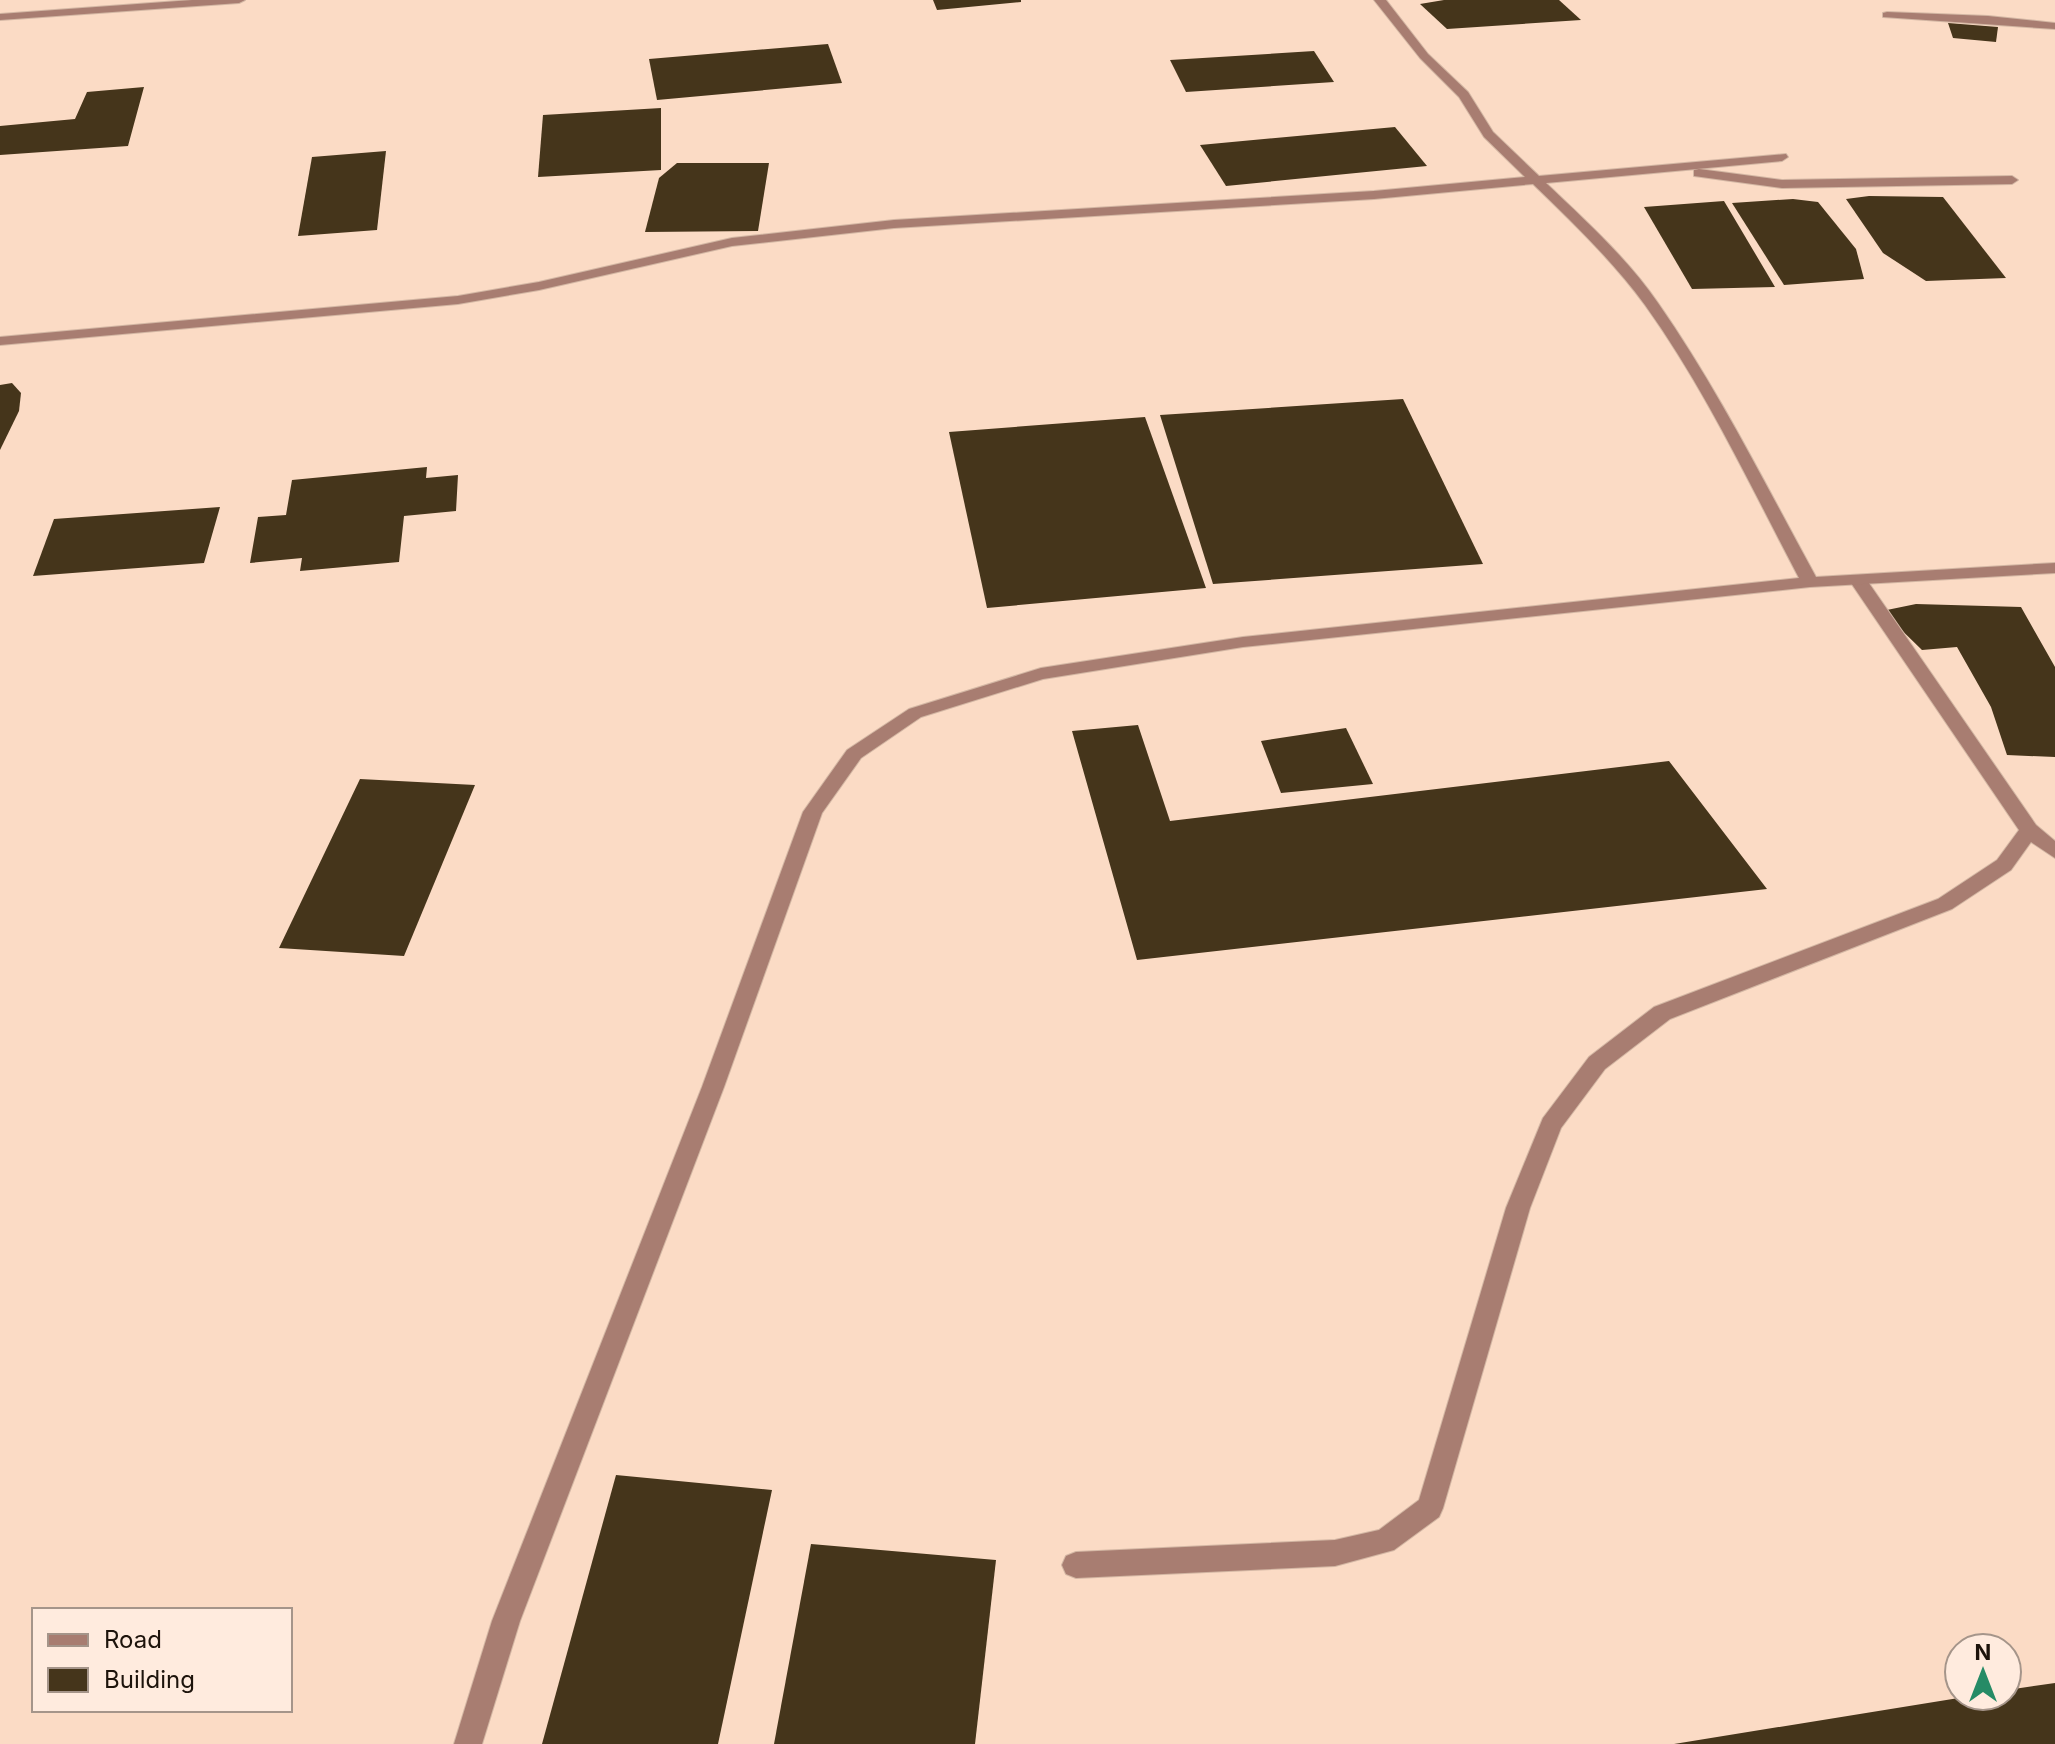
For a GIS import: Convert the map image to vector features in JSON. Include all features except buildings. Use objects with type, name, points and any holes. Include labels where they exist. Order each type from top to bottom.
[{"type":"street","points":[[0,17],[239,0]]},
{"type":"street","points":[[1380,0],[1424,56],[1464,95],[1488,134],[1619,262],[1668,326],[1810,582]]},
{"type":"street","points":[[1887,15],[2055,26]]},
{"type":"street","points":[[0,341],[458,300],[539,286],[732,242],[850,229],[1127,208],[1374,195],[1782,157]]},
{"type":"street","points":[[1664,168],[1782,184],[2012,180]]},
{"type":"street","points":[[468,1744],[506,1621],[708,1102],[813,812],[854,754],[915,713],[1041,674],[1243,642],[1810,582],[2055,568]]},
{"type":"street","points":[[1858,580],[2029,830],[2055,851]]},
{"type":"street","points":[[1076,1565],[1335,1553],[1385,1541],[1430,1508],[1518,1208],[1551,1124],[1597,1063],[1662,1013],[1945,904],[2004,865],[2029,830]]}]
